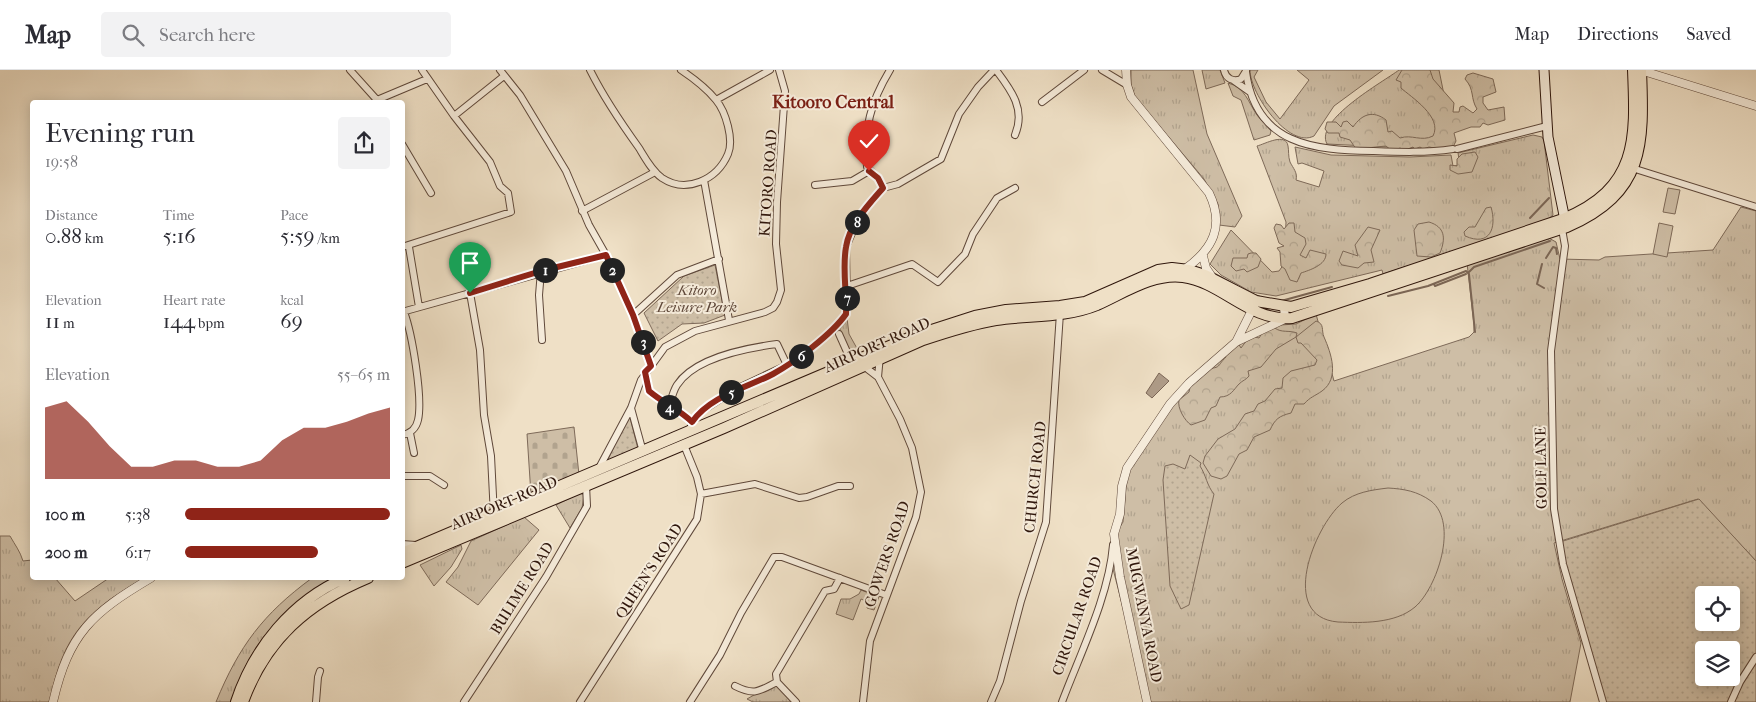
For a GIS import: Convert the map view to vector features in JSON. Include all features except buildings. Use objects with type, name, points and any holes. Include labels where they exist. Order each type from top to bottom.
[{"type":"highway","points":[[1288,307],[1564,225],[1612,186],[1629,157],[1635,129],[1633,70]]},
{"type":"highway","points":[[1288,319],[1587,217],[1612,199],[1624,184],[1639,152],[1643,125],[1640,70]]},
{"type":"highway","name":"AIRPORT ROAD","points":[[405,562],[551,495],[598,471],[852,363],[973,324],[1096,305],[1162,273],[1185,269],[1214,280],[1254,306],[1288,307]]},
{"type":"highway","name":"AIRPORT ROAD","points":[[1162,273],[1192,279],[1288,319]]},
{"type":"highway","name":"AIRPORT ROAD","points":[[405,552],[494,516],[586,484],[684,445],[865,367],[880,355]]},
{"type":"highway","points":[[236,702],[250,668],[270,636],[302,604],[344,580]]},
{"type":"highway","points":[[243,702],[262,662],[279,639],[312,607],[344,580]]},
{"type":"main road","points":[[1544,70],[1547,126],[1564,225]]},
{"type":"street","points":[[350,70],[377,100]]},
{"type":"street","points":[[419,307],[406,247],[511,212],[508,193],[500,186],[490,162],[454,116],[422,70]]},
{"type":"street","points":[[590,70],[612,109],[655,172],[674,183],[690,186],[715,173],[727,156],[729,149],[726,120],[716,100],[681,70]]},
{"type":"street","points":[[716,100],[770,70]]},
{"type":"street","name":"KITORO ROAD","points":[[598,471],[631,408],[645,372],[664,347],[695,331],[729,320],[765,312],[773,308],[780,296],[776,244],[777,202],[785,91],[779,70]]},
{"type":"street","points":[[883,188],[878,178],[869,171],[866,155],[866,126],[877,94],[890,70]]},
{"type":"street","points":[[687,433],[698,413],[728,394],[787,366],[806,353],[842,321],[846,314],[845,261],[848,239],[860,217],[883,188],[898,184],[940,159],[959,114],[978,86],[995,70],[1016,99],[1020,121],[1015,135]]},
{"type":"street","points":[[1042,102],[1084,70]]},
{"type":"street","points":[[1102,70],[1127,85]]},
{"type":"street","points":[[1126,70],[1127,85],[1131,97],[1209,193],[1214,203],[1213,236],[1203,256],[1185,269]]},
{"type":"street","points":[[1224,70],[1228,77],[1250,92]]},
{"type":"street","points":[[1640,70],[1756,106]]},
{"type":"street","points":[[1233,80],[1241,79],[1246,71]]},
{"type":"street","points":[[1246,71],[1250,92],[1264,116],[1280,132],[1308,146],[1328,150],[1430,153],[1455,149],[1547,126]]},
{"type":"street","points":[[454,116],[502,73],[520,95],[566,171],[582,211],[606,255],[633,315],[651,366]]},
{"type":"street","points":[[380,100],[427,78]]},
{"type":"street","points":[[405,149],[431,193]]},
{"type":"street","points":[[1632,168],[1756,207]]},
{"type":"street","points":[[815,185],[852,181],[869,171]]},
{"type":"street","points":[[582,211],[655,172]]},
{"type":"street","points":[[704,180],[729,320]]},
{"type":"street","points":[[846,286],[912,264],[938,282],[965,254],[973,234],[997,198],[1015,188]]},
{"type":"street","name":"GOLF LANE","points":[[1564,225],[1564,254],[1551,351],[1554,509],[1556,529],[1566,572],[1603,702]]},
{"type":"street","points":[[405,311],[541,271],[606,255]]},
{"type":"street","points":[[1203,256],[1207,271],[1214,280]]},
{"type":"street","points":[[633,315],[676,275],[719,259]]},
{"type":"street","points":[[541,271],[539,295],[542,340]]},
{"type":"street","points":[[470,293],[480,350],[484,415],[491,456],[494,516]]},
{"type":"street","name":"CIRCULAR ROAD","points":[[1236,342],[1254,306]]},
{"type":"street","points":[[1288,307],[1288,319]]},
{"type":"street","name":"CHURCH ROAD","points":[[991,702],[1000,680],[1021,601],[1046,522],[1060,311]]},
{"type":"street","points":[[405,316],[410,327],[420,403],[418,420],[410,433],[414,453]]},
{"type":"street","name":"CIRCULAR ROAD","points":[[1062,702],[1110,570],[1114,534],[1120,514],[1124,476],[1136,452],[1170,404],[1189,383],[1236,342],[1288,319]]},
{"type":"street","points":[[839,334],[852,363]]},
{"type":"street","points":[[669,407],[677,385],[688,373],[716,356],[778,344],[787,366]]},
{"type":"street","points":[[878,377],[880,355]]},
{"type":"street","name":"GOWERS ROAD","points":[[863,702],[870,641],[916,517],[920,492],[912,448],[878,377],[865,367]]},
{"type":"street","points":[[645,372],[649,391],[669,407],[684,414],[692,422]]},
{"type":"street","points":[[631,408],[643,452]]},
{"type":"street","points":[[405,434],[410,433]]},
{"type":"street","name":"QUEEN'S ROAD","points":[[580,702],[697,519],[701,494],[697,477],[684,445]]},
{"type":"street","points":[[405,476],[430,476],[444,485]]},
{"type":"street","name":"BULIME ROAD","points":[[464,702],[546,577],[587,506],[586,484]]},
{"type":"street","points":[[701,494],[755,484],[792,497],[808,498],[838,486],[850,486]]},
{"type":"street","name":"MUGWANYA ROAD","points":[[1114,534],[1120,577],[1147,702]]},
{"type":"street","points":[[405,544],[436,549]]},
{"type":"street","points":[[690,702],[720,655],[741,613],[774,557],[782,557],[886,595]]},
{"type":"street","points":[[796,702],[777,682],[778,670],[825,591],[834,590],[840,578]]},
{"type":"street","points":[[53,702],[66,660],[74,642],[90,621],[111,602],[148,580]]},
{"type":"street","points":[[1731,702],[1740,682],[1756,657]]},
{"type":"street","points":[[316,702],[320,670]]},
{"type":"street","points":[[736,686],[749,693],[756,692],[777,682]]},
{"type":"green space","points":[[1131,70],[1193,70],[1207,134],[1242,216],[1235,227],[1219,225],[1218,204],[1204,179],[1135,97],[1131,85]]},
{"type":"green space","points":[[1202,70],[1220,70],[1225,83],[1206,89]]},
{"type":"green space","points":[[1250,70],[1258,70],[1254,77],[1266,102],[1280,119],[1309,80],[1297,70],[1383,70],[1334,106],[1314,136],[1304,138],[1293,135],[1273,117],[1256,92]]},
{"type":"green space","points":[[1399,70],[1439,70],[1454,144],[1408,148],[1327,144],[1326,134],[1340,113],[1352,102]]},
{"type":"green space","points":[[1402,70],[1430,70],[1433,79],[1454,103],[1453,112],[1459,112],[1460,107],[1463,106],[1473,113],[1477,109],[1470,87],[1465,79],[1467,75],[1473,73],[1493,79],[1496,92],[1483,97],[1483,103],[1488,110],[1504,107],[1505,120],[1488,125],[1483,123],[1480,127],[1471,127],[1454,133],[1456,141],[1451,151],[1429,147],[1415,149],[1413,147],[1392,151],[1386,146],[1356,149],[1350,140],[1340,137],[1339,133],[1328,133],[1325,129],[1327,122],[1336,122],[1341,127],[1343,122],[1347,121],[1353,127],[1364,116],[1372,114],[1386,120],[1388,132],[1392,131],[1400,138],[1429,138],[1433,136],[1434,122],[1430,115],[1401,88],[1401,82],[1396,80]]},
{"type":"green space","points":[[1228,83],[1242,91],[1257,115],[1271,131],[1270,135],[1254,140],[1241,100],[1233,96]]},
{"type":"green space","points":[[1533,135],[1542,137],[1544,141],[1553,215],[1546,221],[1383,274],[1382,270],[1276,296],[1251,292],[1221,275],[1210,264],[1231,230],[1272,272],[1279,271],[1284,264],[1286,222],[1257,146],[1279,139],[1283,140],[1288,146],[1289,160],[1296,173],[1296,180],[1319,187],[1324,171],[1302,163],[1298,164],[1295,147],[1331,155],[1410,157],[1451,155],[1453,166],[1460,165],[1458,153]]},
{"type":"green space","points":[[1475,152],[1478,157],[1472,172],[1458,174],[1450,170],[1450,165],[1457,166],[1457,159],[1462,154]]},
{"type":"green space","points":[[1668,188],[1680,190],[1675,214],[1663,212]]},
{"type":"green space","points":[[1491,207],[1493,222],[1490,234],[1480,239],[1465,236],[1464,232],[1469,227],[1475,227],[1486,208]]},
{"type":"green space","points":[[1741,207],[1756,211],[1756,561],[1698,499],[1554,543],[1562,579],[1581,643],[1570,702],[1147,702],[1111,561],[1110,543],[1123,522],[1127,474],[1178,398],[1239,343],[1280,325],[1296,324],[1316,314],[1334,381],[1469,337],[1474,332],[1474,325],[1467,263],[1547,237],[1556,242],[1560,259],[1599,260],[1605,257],[1713,250]]},
{"type":"green space","points":[[1429,222],[1438,227],[1443,234],[1440,253],[1431,257],[1417,256],[1414,230],[1418,224]]},
{"type":"green space","points":[[1289,223],[1294,223],[1295,232],[1305,238],[1306,244],[1300,255],[1306,258],[1310,250],[1326,254],[1320,264],[1313,269],[1301,273],[1297,282],[1290,280],[1285,269],[1281,266],[1280,252],[1277,248],[1284,246],[1279,243],[1274,228],[1276,224],[1281,225],[1284,229]]},
{"type":"green space","points":[[1659,223],[1673,226],[1667,257],[1653,254]]},
{"type":"green space","points":[[1368,227],[1380,230],[1371,250],[1374,262],[1364,263],[1358,268],[1342,265],[1339,261],[1343,251],[1358,256],[1355,245]]},
{"type":"green space","points":[[1256,253],[1261,259],[1258,267],[1247,272],[1244,269],[1236,271],[1231,266],[1233,258],[1247,258],[1248,254]]},
{"type":"green space","name":"Kitoro Leisure Park","points":[[715,265],[725,315],[704,323],[682,324],[658,341],[644,313],[684,276]]},
{"type":"green space","points":[[847,318],[849,334],[859,352],[851,357],[839,333]]},
{"type":"green space","points":[[1316,321],[1321,324],[1332,365],[1331,379],[1328,386],[1304,404],[1295,404],[1291,413],[1278,418],[1270,430],[1254,437],[1247,450],[1239,454],[1227,476],[1221,479],[1211,476],[1203,463],[1205,456],[1218,439],[1235,429],[1245,414],[1254,411],[1258,404],[1265,401],[1275,389],[1282,388],[1283,378],[1291,371],[1315,365],[1317,360],[1301,343],[1298,343],[1296,337]]},
{"type":"green space","points":[[1275,328],[1297,333],[1296,337],[1276,349],[1261,367],[1248,371],[1249,376],[1230,394],[1220,397],[1216,406],[1211,408],[1205,420],[1191,425],[1186,421],[1180,410],[1179,400],[1189,392],[1191,383],[1207,369],[1218,366],[1226,357],[1225,353],[1238,343],[1241,348],[1247,340],[1255,337],[1259,338],[1263,332]]},
{"type":"green space","points":[[629,414],[638,449],[605,466]]},
{"type":"green space","points":[[574,427],[579,475],[531,495],[527,434]]},
{"type":"green space","points":[[1190,455],[1201,463],[1200,466],[1214,494],[1189,605],[1181,609],[1170,586],[1163,480],[1165,466],[1173,464],[1185,469]]},
{"type":"green space","points":[[1388,488],[1405,490],[1421,495],[1431,501],[1439,511],[1443,524],[1444,539],[1442,555],[1431,586],[1415,607],[1398,617],[1368,622],[1338,622],[1320,616],[1309,605],[1306,588],[1307,570],[1321,531],[1331,515],[1347,499],[1364,492]]},
{"type":"green space","points":[[580,493],[584,495],[582,508],[570,528],[556,505]]},
{"type":"green space","points":[[1699,499],[1756,561],[1756,702],[1605,702],[1560,542]]},
{"type":"green space","points":[[524,517],[539,530],[478,605],[446,582],[458,567],[471,541]]},
{"type":"green space","points":[[0,536],[10,536],[23,561],[30,560],[30,580],[57,580],[75,601],[106,580],[141,580],[107,602],[80,627],[62,659],[50,702],[0,702]]},
{"type":"green space","points":[[461,545],[462,549],[451,567],[434,586],[420,565]]},
{"type":"green space","points":[[309,580],[329,580],[298,602],[269,630],[247,663],[233,702],[216,702],[234,664],[254,632],[295,591]]},
{"type":"green space","points":[[861,590],[879,597],[874,610],[867,608],[868,602],[861,599],[853,620],[836,614],[841,599],[850,599],[859,594]]},
{"type":"green space","points":[[775,683],[792,702],[753,702],[747,699]]},
{"type":"shaded area","points":[[1159,373],[1169,381],[1152,398],[1146,393]]},
{"type":"waterway","points":[[1530,218],[1549,198]]},
{"type":"waterway","points":[[1469,272],[1474,267],[1550,241]]},
{"type":"waterway","points":[[1546,258],[1553,247],[1556,248],[1557,254]]},
{"type":"waterway","points":[[1542,264],[1537,284],[1544,288]]},
{"type":"waterway","points":[[1388,296],[1428,286],[1466,271],[1469,274],[1475,332]]},
{"type":"waterway","points":[[1213,273],[1237,286]]},
{"type":"waterway","points":[[1434,284],[1435,286],[1466,274]]},
{"type":"waterway","points":[[1281,301],[1332,287]]},
{"type":"waterway","points":[[1250,293],[1260,297]]},
{"type":"district","name":"Kitooro Central","points":[[833,102]]},
{"type":"route","points":[[470,293],[541,271],[606,255],[633,315],[651,366],[645,372],[649,391],[669,407],[684,414],[692,422],[698,413],[736,389],[787,366],[806,353],[842,321],[846,314],[845,261],[848,239],[860,217],[883,188],[878,178],[869,171]]}]
